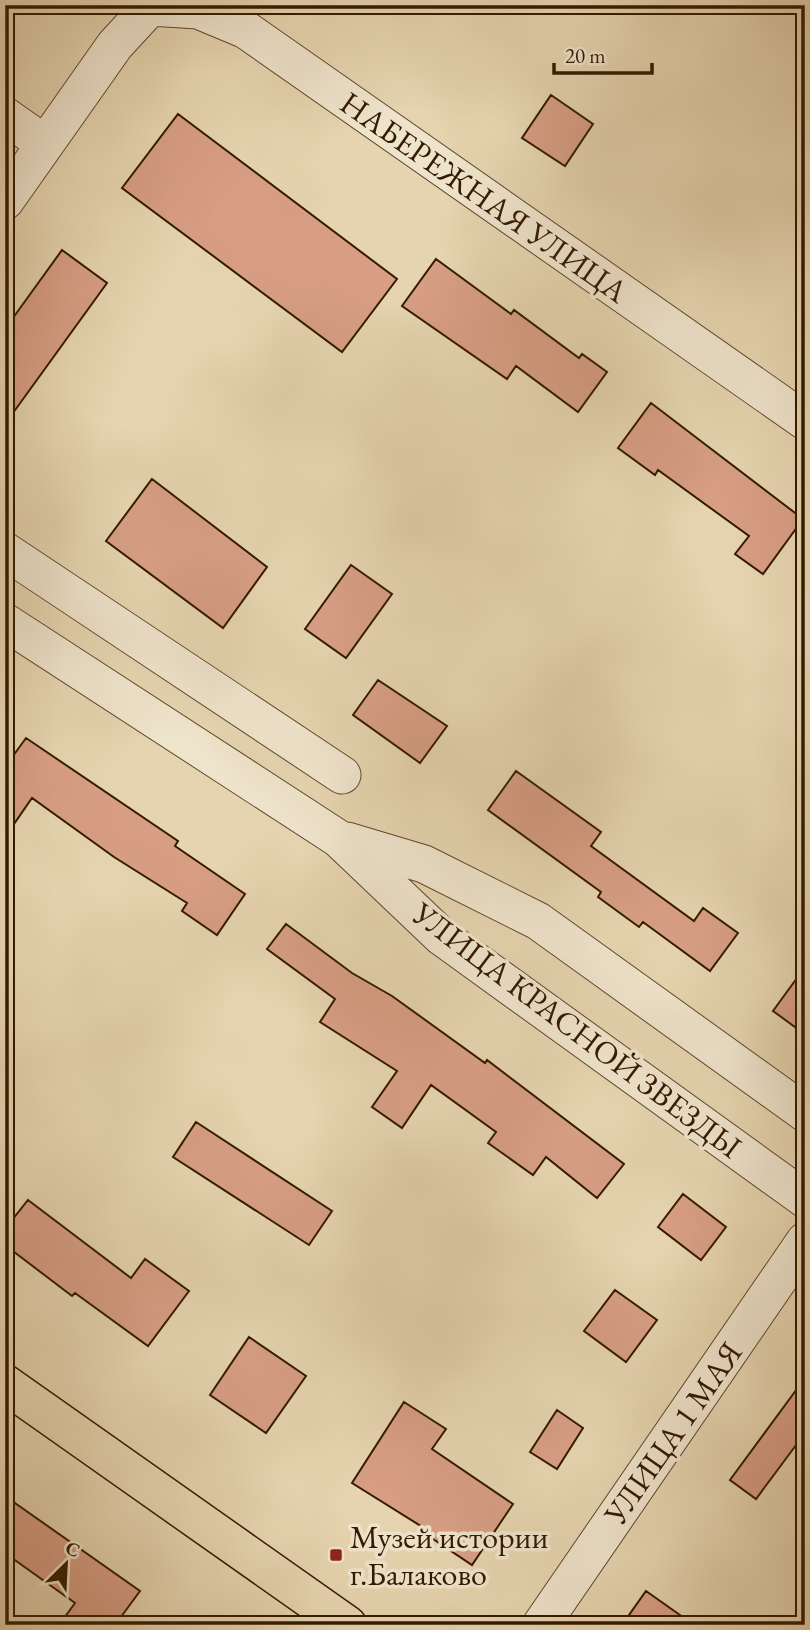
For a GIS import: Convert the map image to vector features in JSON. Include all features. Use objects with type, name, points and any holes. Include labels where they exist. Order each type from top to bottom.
[{"type":"main road","points":[[5,1384],[346,1625]]},
{"type":"street","name":"НАБЕРЕЖНАЯ УЛИЦА","points":[[45,144],[115,45],[150,7],[198,9],[246,30],[805,421]]},
{"type":"street","points":[[5,116],[45,144],[5,201]]},
{"type":"street","points":[[5,551],[342,775]]},
{"type":"street","name":"УЛИЦА КРАСНОЙ ЗВЕЗДЫ","points":[[5,622],[339,839],[442,937],[805,1199]]},
{"type":"street","points":[[339,839],[424,864],[538,921],[805,1113]]},
{"type":"street","name":"УЛИЦА 1 МАЯ","points":[[541,1625],[805,1241]]},
{"type":"building","points":[[551,95],[593,124],[565,166],[522,138]]},
{"type":"building","points":[[178,114],[397,279],[342,352],[122,188]]},
{"type":"building","points":[[62,250],[107,283],[5,424],[5,329]]},
{"type":"building","points":[[436,259],[511,314],[514,310],[579,358],[582,354],[607,372],[578,412],[516,366],[507,379],[402,306]]},
{"type":"building","points":[[651,403],[803,519],[763,574],[735,554],[749,536],[658,470],[655,475],[618,448]]},
{"type":"building","points":[[152,479],[267,567],[223,628],[106,541]]},
{"type":"building","points":[[351,565],[392,594],[346,658],[305,629]]},
{"type":"building","points":[[378,680],[447,726],[420,763],[353,715]]},
{"type":"building","points":[[26,738],[178,841],[175,846],[245,894],[217,935],[182,911],[187,903],[114,857],[32,798],[5,837],[5,767]]},
{"type":"building","points":[[516,771],[601,832],[591,846],[694,921],[703,908],[738,933],[710,971],[643,922],[639,927],[598,897],[601,892],[488,810]]},
{"type":"building","points":[[286,924],[352,973],[392,996],[485,1063],[487,1060],[624,1164],[597,1198],[546,1157],[533,1175],[488,1143],[496,1132],[431,1085],[402,1128],[372,1107],[397,1071],[320,1022],[335,999],[267,949]]},
{"type":"building","points":[[805,967],[805,1013],[795,1027],[773,1011]]},
{"type":"building","points":[[196,1122],[332,1211],[309,1245],[173,1157]]},
{"type":"building","points":[[683,1194],[726,1227],[701,1260],[658,1227]]},
{"type":"building","points":[[28,1200],[131,1278],[145,1259],[189,1291],[148,1346],[75,1293],[72,1296],[5,1245],[5,1229]]},
{"type":"building","points":[[615,1290],[657,1320],[626,1362],[584,1331]]},
{"type":"building","points":[[249,1337],[306,1376],[266,1433],[210,1395]]},
{"type":"building","points":[[805,1378],[805,1433],[756,1499],[730,1480]]},
{"type":"building","points":[[404,1402],[446,1429],[432,1449],[513,1504],[472,1565],[430,1537],[432,1533],[352,1483]]},
{"type":"building","points":[[557,1410],[583,1428],[557,1469],[530,1452]]},
{"type":"building","points":[[5,1496],[140,1591],[115,1625],[59,1625],[75,1603],[5,1553]]},
{"type":"building","points":[[646,1591],[694,1625],[622,1625]]},
{"type":"place","name":"Музей истории г.Балаково","points":[[336,1555]]}]
